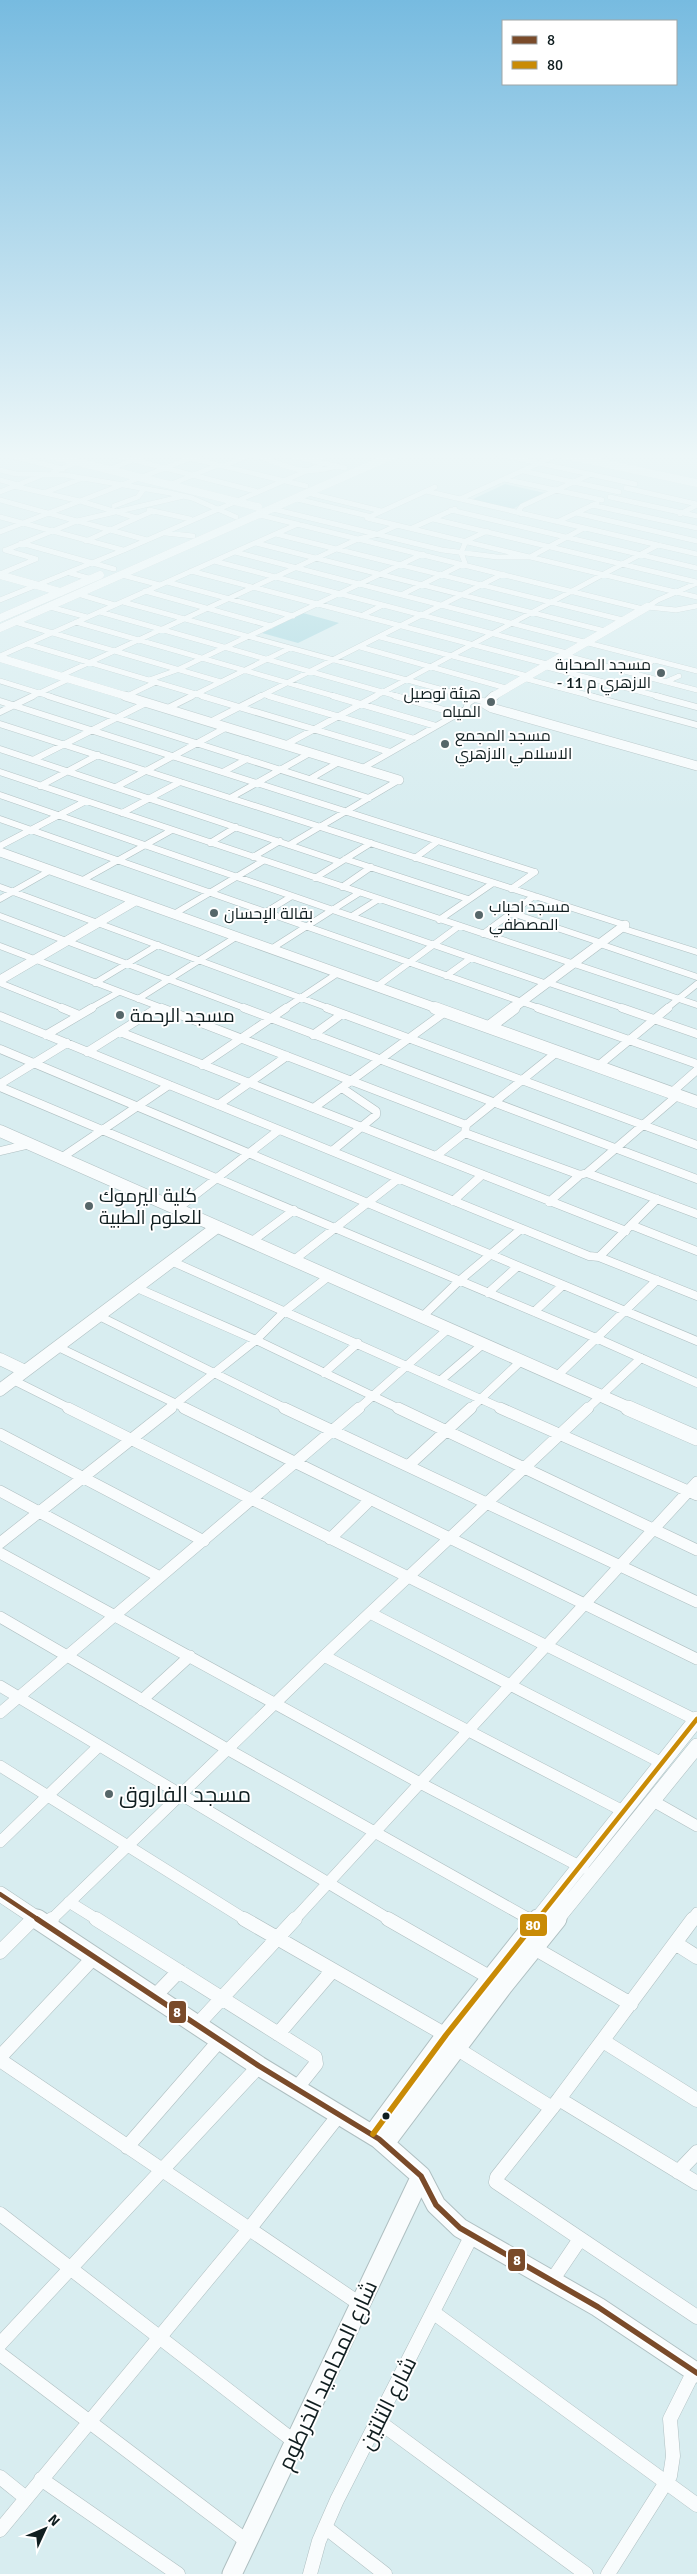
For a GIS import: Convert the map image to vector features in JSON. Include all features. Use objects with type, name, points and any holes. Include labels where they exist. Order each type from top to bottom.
[{"type":"street","points":[[70,573],[92,579]]},
{"type":"street","points":[[0,600],[70,573]]},
{"type":"street","points":[[0,618],[105,573]]},
{"type":"street","points":[[2,627],[126,573]]},
{"type":"street","points":[[0,657],[186,573]]},
{"type":"street","points":[[199,573],[472,644],[697,707]]},
{"type":"street","points":[[260,573],[492,633],[697,690]]},
{"type":"street","points":[[0,712],[90,663],[283,573]]},
{"type":"street","points":[[319,573],[697,671]]},
{"type":"street","points":[[377,573],[605,631]]},
{"type":"street","points":[[433,573],[623,620]]},
{"type":"street","points":[[401,595],[445,573]]},
{"type":"street","points":[[499,573],[645,608],[676,610],[697,606]]},
{"type":"street","points":[[599,573],[697,597]]},
{"type":"street","points":[[660,573],[697,582]]},
{"type":"street","points":[[149,680],[170,670],[177,670],[202,659],[381,574]]},
{"type":"street","points":[[210,722],[503,574]]},
{"type":"street","points":[[285,745],[603,574]]},
{"type":"street","points":[[122,575],[160,585]]},
{"type":"street","points":[[1,576],[61,592]]},
{"type":"street","points":[[167,582],[293,616]]},
{"type":"street","points":[[486,702],[506,688],[645,608],[657,599],[680,593],[697,582]]},
{"type":"street","points":[[146,591],[271,626]]},
{"type":"street","points":[[198,596],[205,592]]},
{"type":"street","points":[[78,594],[116,605]]},
{"type":"street","points":[[184,602],[191,599]]},
{"type":"street","points":[[123,602],[474,698],[486,702],[486,705],[492,708],[697,766]]},
{"type":"street","points":[[361,616],[383,605]]},
{"type":"street","points":[[50,607],[87,617]]},
{"type":"street","points":[[100,612],[458,714]]},
{"type":"street","points":[[15,622],[221,682]]},
{"type":"street","points":[[76,622],[436,726]]},
{"type":"street","points":[[380,637],[452,655],[697,725]]},
{"type":"street","points":[[26,644],[390,752]]},
{"type":"street","points":[[360,647],[506,688]]},
{"type":"street","points":[[166,709],[290,648]]},
{"type":"street","points":[[0,657],[399,780]]},
{"type":"street","points":[[634,674],[654,660]]},
{"type":"street","points":[[666,682],[679,676]]},
{"type":"street","points":[[0,681],[369,798]]},
{"type":"street","points":[[127,696],[156,682]]},
{"type":"street","points":[[265,695],[414,739]]},
{"type":"street","points":[[361,768],[466,710],[468,703],[474,698]]},
{"type":"street","points":[[0,701],[535,872],[511,889]]},
{"type":"street","points":[[33,760],[146,703]]},
{"type":"street","points":[[0,724],[534,896],[697,952]]},
{"type":"street","points":[[116,787],[227,728]]},
{"type":"street","points":[[0,749],[289,845],[371,867],[468,899]]},
{"type":"street","points":[[230,798],[310,753]]},
{"type":"street","points":[[40,786],[98,756]]},
{"type":"street","points":[[223,772],[247,759]]},
{"type":"street","points":[[310,779],[339,762]]},
{"type":"street","points":[[1,773],[697,1005]]},
{"type":"street","points":[[289,845],[399,780]]},
{"type":"street","points":[[122,813],[180,782]]},
{"type":"street","points":[[0,795],[697,1034]]},
{"type":"street","points":[[0,846],[86,801]]},
{"type":"street","points":[[0,819],[697,1064]]},
{"type":"street","points":[[210,843],[236,827]]},
{"type":"street","points":[[81,881],[172,830]]},
{"type":"street","points":[[253,857],[280,841]]},
{"type":"street","points":[[416,858],[438,842]]},
{"type":"street","points":[[315,878],[371,843]]},
{"type":"street","points":[[0,852],[697,1102]]},
{"type":"street","points":[[174,914],[263,861]]},
{"type":"street","points":[[342,887],[371,867]]},
{"type":"street","points":[[0,899],[51,870]]},
{"type":"street","points":[[439,920],[493,883]]},
{"type":"street","points":[[0,887],[697,1145]]},
{"type":"street","points":[[271,949],[359,893]]},
{"type":"street","points":[[266,912],[292,896]]},
{"type":"street","points":[[483,934],[534,896]]},
{"type":"street","points":[[352,916],[379,899]]},
{"type":"street","points":[[1,979],[135,901]]},
{"type":"street","points":[[512,913],[697,977]]},
{"type":"street","points":[[0,916],[270,1020],[380,1059],[697,1179]]},
{"type":"street","points":[[376,987],[459,926]]},
{"type":"street","points":[[489,1027],[623,927]]},
{"type":"street","points":[[138,999],[236,936]]},
{"type":"street","points":[[95,983],[158,945]]},
{"type":"street","points":[[0,946],[351,1081],[465,1129],[697,1214]]},
{"type":"street","points":[[446,976],[471,958]]},
{"type":"street","points":[[202,1065],[338,973]]},
{"type":"street","points":[[1,979],[79,1015]]},
{"type":"street","points":[[598,1066],[697,984]]},
{"type":"street","points":[[46,1035],[118,992]]},
{"type":"street","points":[[87,1052],[158,1007]]},
{"type":"street","points":[[315,1107],[445,1012]]},
{"type":"street","points":[[313,1035],[342,1014]]},
{"type":"street","points":[[0,1016],[589,1256],[599,1257],[697,1296]]},
{"type":"street","points":[[120,1032],[315,1107],[549,1202],[697,1251]]},
{"type":"street","points":[[0,1085],[67,1043]]},
{"type":"street","points":[[0,1049],[697,1341]]},
{"type":"street","points":[[436,1156],[495,1102],[557,1052]]},
{"type":"street","points":[[218,1105],[287,1056]]},
{"type":"street","points":[[549,1202],[644,1125],[697,1070]]},
{"type":"street","points":[[0,1085],[596,1338],[697,1383]]},
{"type":"street","points":[[61,1158],[169,1085]]},
{"type":"street","points":[[332,1151],[376,1115],[376,1111],[342,1088]]},
{"type":"street","points":[[177,1209],[279,1130]]},
{"type":"street","points":[[0,1131],[697,1438]]},
{"type":"street","points":[[0,1151],[30,1144]]},
{"type":"street","points":[[454,1201],[482,1175]]},
{"type":"street","points":[[294,1260],[398,1179]]},
{"type":"street","points":[[599,1257],[657,1199]]},
{"type":"street","points":[[251,1242],[294,1210]]},
{"type":"street","points":[[0,1390],[217,1227]]},
{"type":"street","points":[[422,1317],[459,1281],[522,1229]]},
{"type":"street","points":[[172,1261],[693,1493]]},
{"type":"street","points":[[488,1293],[518,1266]]},
{"type":"street","points":[[0,1543],[256,1340],[329,1276]]},
{"type":"street","points":[[557,1376],[657,1280]]},
{"type":"street","points":[[534,1312],[563,1285]]},
{"type":"street","points":[[137,1288],[256,1340],[697,1550]]},
{"type":"street","points":[[99,1316],[213,1374],[697,1602]]},
{"type":"street","points":[[0,1713],[374,1397],[448,1329]]},
{"type":"street","points":[[324,1373],[358,1343]]},
{"type":"street","points":[[441,1380],[483,1344]]},
{"type":"street","points":[[58,1347],[298,1462],[447,1539],[697,1659]]},
{"type":"street","points":[[0,1358],[25,1371]]},
{"type":"street","points":[[0,1952],[40,1921],[69,1902],[127,1844],[180,1796],[447,1539],[524,1466],[563,1434],[641,1358]]},
{"type":"street","points":[[409,1465],[521,1361]]},
{"type":"street","points":[[13,1380],[132,1438],[330,1539],[548,1644],[697,1720],[623,1810],[534,1948],[451,2041]]},
{"type":"street","points":[[0,1434],[204,1541]]},
{"type":"street","points":[[197,2025],[620,1565],[654,1529],[693,1493],[697,1482]]},
{"type":"street","points":[[0,1492],[160,1577]]},
{"type":"street","points":[[330,1539],[370,1500]]},
{"type":"street","points":[[0,1554],[116,1615],[420,1783],[586,1870]]},
{"type":"street","points":[[370,1613],[662,1763]]},
{"type":"street","points":[[0,1617],[374,1833],[534,1922]]},
{"type":"street","points":[[142,1700],[190,1656]]},
{"type":"street","points":[[324,1656],[467,1732],[623,1810]]},
{"type":"street","points":[[0,1686],[326,1884],[491,1978]]},
{"type":"street","points":[[0,1842],[99,1746]]},
{"type":"street","points":[[379,2139],[451,2041],[491,1978],[534,1922],[653,1801],[697,1746]]},
{"type":"street","points":[[0,1766],[276,1939],[555,2104],[697,2183]]},
{"type":"street","points":[[653,1801],[697,1826]]},
{"type":"street","points":[[0,1894],[259,2066],[379,2139],[421,2176],[440,2210],[472,2235],[553,2279],[696,2372],[670,2419],[673,2466],[666,2482],[608,2574]]},
{"type":"street","points":[[69,1902],[316,2059],[316,2064],[296,2089]]},
{"type":"street","points":[[697,1913],[603,2041],[497,2177],[496,2182],[697,2317]]},
{"type":"street","points":[[675,1943],[697,1957]]},
{"type":"street","points":[[534,1948],[631,2004]]},
{"type":"street","points":[[94,1957],[0,2058],[127,2147],[250,2228],[360,2304]]},
{"type":"street","points":[[154,1997],[179,1971]]},
{"type":"street","points":[[278,2034],[332,1971]]},
{"type":"street","points":[[127,2147],[220,2040]]},
{"type":"street","points":[[603,2041],[697,2100]]},
{"type":"street","points":[[0,2344],[259,2066]]},
{"type":"street","points":[[0,2530],[250,2228],[339,2116]]},
{"type":"street","points":[[678,2172],[697,2152]]},
{"type":"street","name":"شارع المحاميد الخرطوم","points":[[232,2574],[421,2176]]},
{"type":"street","points":[[0,2214],[295,2442]]},
{"type":"street","name":"شارع التلتين","points":[[310,2574],[325,2527],[472,2235]]},
{"type":"street","points":[[553,2279],[580,2239]]},
{"type":"street","points":[[434,2313],[697,2505]]},
{"type":"street","points":[[0,2354],[248,2542]]},
{"type":"street","points":[[378,2421],[586,2574]]},
{"type":"street","points":[[0,2477],[26,2498]]},
{"type":"street","points":[[41,2479],[178,2574]]},
{"type":"street","points":[[325,2527],[385,2574]]},
{"type":"shaded area","points":[[303,613],[339,623],[298,643],[262,633]]},
{"type":"transit line","name":"80","points":[[373,2134],[446,2035],[697,1719]]},
{"type":"transit line","name":"8","points":[[0,1894],[259,2066],[379,2139],[421,2176],[436,2205],[460,2228],[598,2307],[697,2373]]},
{"type":"place","name":"مسجد الصحابة - الازهري م 11","points":[[661,673]]},
{"type":"place","name":"هيئة توصيل المياه","points":[[491,702]]},
{"type":"place","name":"مسجد المجمع الاسلامي الازهري","points":[[445,744]]},
{"type":"place","name":"بقالة الإحسان","points":[[214,913]]},
{"type":"place","name":"مسجد احباب المصطفي","points":[[479,915]]},
{"type":"place","name":"مسجد الرحمة","points":[[120,1015]]},
{"type":"place","name":"كلية اليرموك للعلوم الطبية","points":[[89,1206]]},
{"type":"place","name":"مسجد الفاروق","points":[[109,1794]]}]
